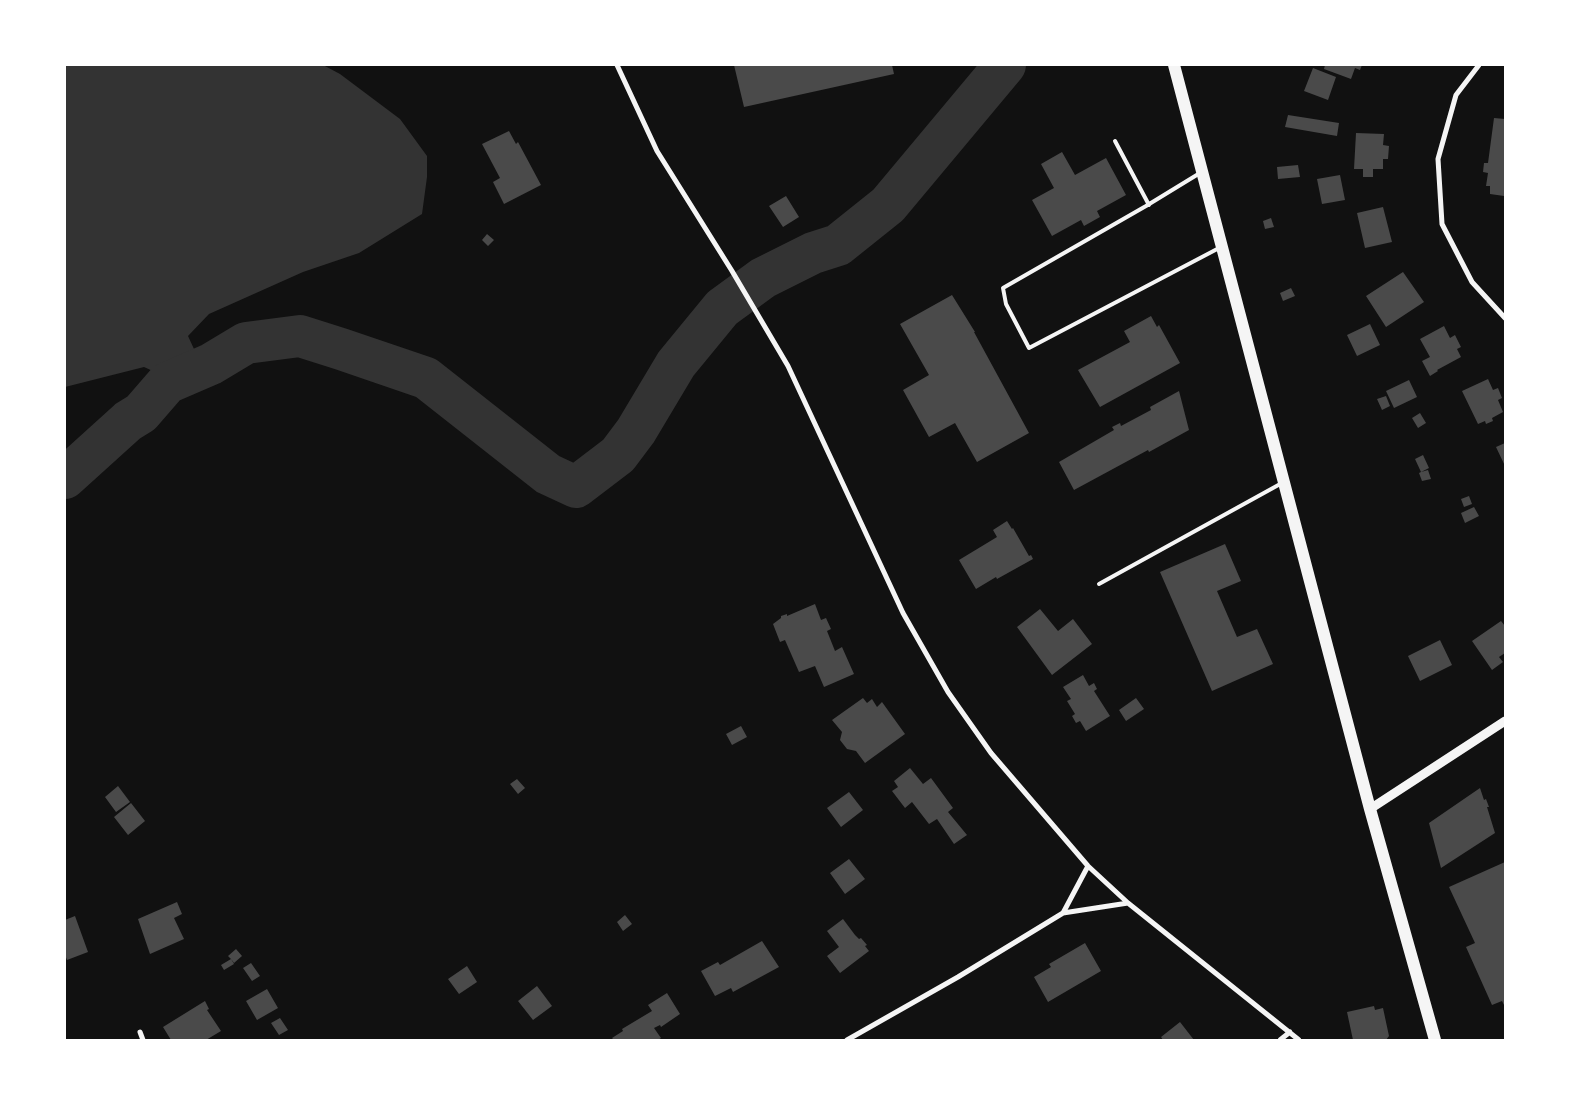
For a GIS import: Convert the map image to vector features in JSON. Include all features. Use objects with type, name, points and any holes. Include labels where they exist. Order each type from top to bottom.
[{"type":"main road","points":[[1174,65],[1370,809],[1435,1040]]},
{"type":"street","points":[[617,65],[657,151],[732,271],[788,366],[903,613],[943,684],[991,753],[1088,866],[1128,903],[1299,1040]]},
{"type":"street","points":[[1479,65],[1456,95],[1438,159],[1442,224],[1472,282],[1505,318]]},
{"type":"street","points":[[1370,809],[1505,721]]},
{"type":"street","points":[[1063,913],[1088,866]]},
{"type":"street","points":[[847,1040],[958,977],[1063,913],[1128,903]]},
{"type":"street","points":[[140,1032],[143,1040]]},
{"type":"street","points":[[1280,1040],[1290,1032]]},
{"type":"lane","points":[[1115,140],[1149,205]]},
{"type":"lane","points":[[1202,172],[1149,205],[1003,288],[1006,304],[1029,348],[1223,246]]},
{"type":"lane","points":[[1100,584],[1284,482]]},
{"type":"shaded area","points":[[65,65],[323,65],[340,74],[400,119],[427,156],[427,177],[422,214],[359,253],[303,272],[209,314],[188,336],[194,349],[155,372],[144,367],[65,387]]},
{"type":"building","points":[[734,65],[892,65],[894,74],[744,107]]},
{"type":"building","points":[[1325,65],[1362,65],[1360,70],[1355,68],[1351,79],[1324,69]]},
{"type":"building","points":[[1313,68],[1336,77],[1328,100],[1304,91]]},
{"type":"building","points":[[1288,115],[1339,123],[1337,136],[1285,127]]},
{"type":"building","points":[[1494,118],[1505,119],[1504,196],[1490,194],[1490,186],[1486,186],[1488,173],[1483,172],[1484,163],[1488,163]]},
{"type":"building","points":[[509,131],[516,144],[518,142],[541,185],[504,204],[493,182],[500,178],[482,144]]},
{"type":"building","points":[[1356,133],[1384,134],[1383,145],[1389,146],[1388,159],[1383,159],[1383,169],[1373,169],[1373,177],[1363,177],[1363,169],[1354,169]]},
{"type":"building","points":[[1062,152],[1075,175],[1106,158],[1126,195],[1097,211],[1100,217],[1084,226],[1081,220],[1052,236],[1032,200],[1054,188],[1041,164]]},
{"type":"building","points":[[1298,165],[1300,177],[1278,179],[1277,167]]},
{"type":"building","points":[[1340,175],[1345,200],[1322,204],[1317,179]]},
{"type":"building","points":[[786,196],[799,217],[783,227],[769,206]]},
{"type":"building","points":[[1383,207],[1392,242],[1365,248],[1357,213]]},
{"type":"building","points":[[1271,218],[1274,227],[1265,229],[1263,221]]},
{"type":"building","points":[[487,234],[494,240],[488,246],[482,240]]},
{"type":"building","points":[[1403,272],[1424,302],[1386,327],[1366,296]]},
{"type":"building","points":[[1291,288],[1295,296],[1283,301],[1280,293]]},
{"type":"building","points":[[952,295],[975,332],[1029,433],[977,462],[955,423],[929,437],[903,390],[929,375],[900,324]]},
{"type":"building","points":[[1151,316],[1157,327],[1159,325],[1180,363],[1100,407],[1078,370],[1130,342],[1124,331]]},
{"type":"building","points":[[1370,324],[1380,345],[1357,356],[1347,335]]},
{"type":"building","points":[[1444,326],[1450,338],[1455,335],[1461,347],[1457,349],[1461,357],[1430,376],[1422,361],[1430,357],[1420,339]]},
{"type":"building","points":[[1488,379],[1493,390],[1498,388],[1502,398],[1498,400],[1503,412],[1492,418],[1493,421],[1486,424],[1485,421],[1478,424],[1462,391]]},
{"type":"building","points":[[1409,380],[1417,397],[1394,408],[1386,391]]},
{"type":"building","points":[[1179,391],[1189,430],[1074,490],[1059,462],[1114,430],[1112,427],[1120,423],[1121,426],[1151,410],[1150,407]]},
{"type":"building","points":[[1386,396],[1390,406],[1382,410],[1377,399]]},
{"type":"building","points":[[1420,413],[1426,423],[1418,428],[1412,418]]},
{"type":"building","points":[[1505,443],[1505,466],[1496,447]]},
{"type":"building","points":[[1423,455],[1429,468],[1421,472],[1415,459]]},
{"type":"building","points":[[1428,470],[1431,479],[1422,481],[1419,473]]},
{"type":"building","points":[[1469,496],[1472,504],[1464,507],[1461,499]]},
{"type":"building","points":[[1474,507],[1479,516],[1465,523],[1461,513]]},
{"type":"building","points":[[1007,521],[1029,556],[1031,555],[1033,559],[976,589],[959,560],[997,537],[993,530]]},
{"type":"building","points":[[1225,544],[1241,581],[1217,591],[1237,637],[1257,629],[1273,664],[1212,691],[1160,572]]},
{"type":"building","points":[[815,604],[821,620],[826,618],[831,629],[827,631],[835,651],[842,647],[854,674],[824,687],[815,666],[799,672],[785,640],[780,642],[773,624],[781,616],[787,614],[787,616]]},
{"type":"building","points":[[1040,609],[1058,631],[1073,619],[1092,644],[1052,675],[1017,627]]},
{"type":"building","points":[[1501,621],[1505,626],[1505,653],[1499,657],[1503,662],[1492,670],[1472,641]]},
{"type":"building","points":[[1440,640],[1452,665],[1420,681],[1408,656]]},
{"type":"building","points":[[1083,675],[1089,686],[1094,683],[1097,689],[1094,691],[1110,716],[1086,731],[1080,721],[1076,723],[1072,716],[1075,714],[1067,701],[1071,699],[1063,687]]},
{"type":"building","points":[[863,698],[867,703],[872,699],[877,707],[882,702],[905,734],[865,763],[856,751],[847,749],[840,740],[842,732],[832,720]]},
{"type":"building","points":[[1136,698],[1144,709],[1126,721],[1119,710]]},
{"type":"building","points":[[741,726],[747,737],[732,745],[726,734]]},
{"type":"building","points":[[910,768],[923,784],[931,778],[953,808],[948,812],[967,835],[954,844],[937,819],[929,824],[912,802],[905,808],[892,791],[898,787],[894,781]]},
{"type":"building","points":[[517,779],[525,788],[518,794],[510,784]]},
{"type":"building","points":[[118,786],[130,802],[116,812],[105,797]]},
{"type":"building","points":[[1480,788],[1484,800],[1486,799],[1489,807],[1487,807],[1495,833],[1441,868],[1429,823]]},
{"type":"building","points":[[849,792],[863,810],[841,827],[827,808]]},
{"type":"building","points":[[131,803],[145,821],[128,835],[114,817]]},
{"type":"building","points":[[849,859],[865,879],[845,894],[830,873]]},
{"type":"building","points":[[1505,862],[1505,1007],[1502,1001],[1492,1005],[1466,947],[1475,943],[1449,887]]},
{"type":"building","points":[[177,902],[182,914],[174,918],[184,939],[150,954],[138,919]]},
{"type":"building","points":[[625,915],[632,924],[623,931],[617,922]]},
{"type":"building","points":[[75,916],[88,952],[67,960],[65,955],[65,920]]},
{"type":"building","points":[[843,919],[855,935],[859,939],[861,938],[867,945],[865,946],[869,951],[840,973],[827,956],[839,947],[827,931]]},
{"type":"building","points":[[762,941],[779,967],[733,992],[731,988],[715,996],[701,971],[718,962],[720,965]]},
{"type":"building","points":[[1085,943],[1101,971],[1048,1002],[1034,977],[1051,967],[1049,964]]},
{"type":"building","points":[[236,949],[242,956],[234,963],[228,956]]},
{"type":"building","points":[[231,959],[234,964],[224,970],[221,965]]},
{"type":"building","points":[[251,963],[260,976],[252,981],[243,968]]},
{"type":"building","points":[[467,966],[477,982],[459,994],[448,979]]},
{"type":"building","points":[[537,986],[552,1006],[533,1020],[518,1001]]},
{"type":"building","points":[[267,989],[278,1008],[257,1020],[246,1001]]},
{"type":"building","points":[[667,993],[680,1014],[661,1027],[660,1025],[654,1028],[661,1038],[658,1040],[614,1040],[612,1038],[623,1031],[622,1029],[652,1011],[648,1005]]},
{"type":"building","points":[[205,1001],[209,1009],[207,1010],[221,1031],[206,1040],[171,1040],[163,1027]]},
{"type":"building","points":[[1374,1006],[1375,1010],[1383,1008],[1389,1036],[1386,1040],[1353,1040],[1347,1012]]},
{"type":"building","points":[[280,1018],[288,1030],[279,1035],[271,1023]]},
{"type":"building","points":[[1180,1022],[1194,1040],[1163,1040],[1161,1037]]},
{"type":"waterway","points":[[65,478],[128,421],[141,413],[167,383],[211,364],[246,343],[300,336],[426,378],[548,474],[576,487],[618,455],[636,431],[676,364],[722,308],[763,278],[813,253],[838,245],[888,205],[1005,65]]}]
